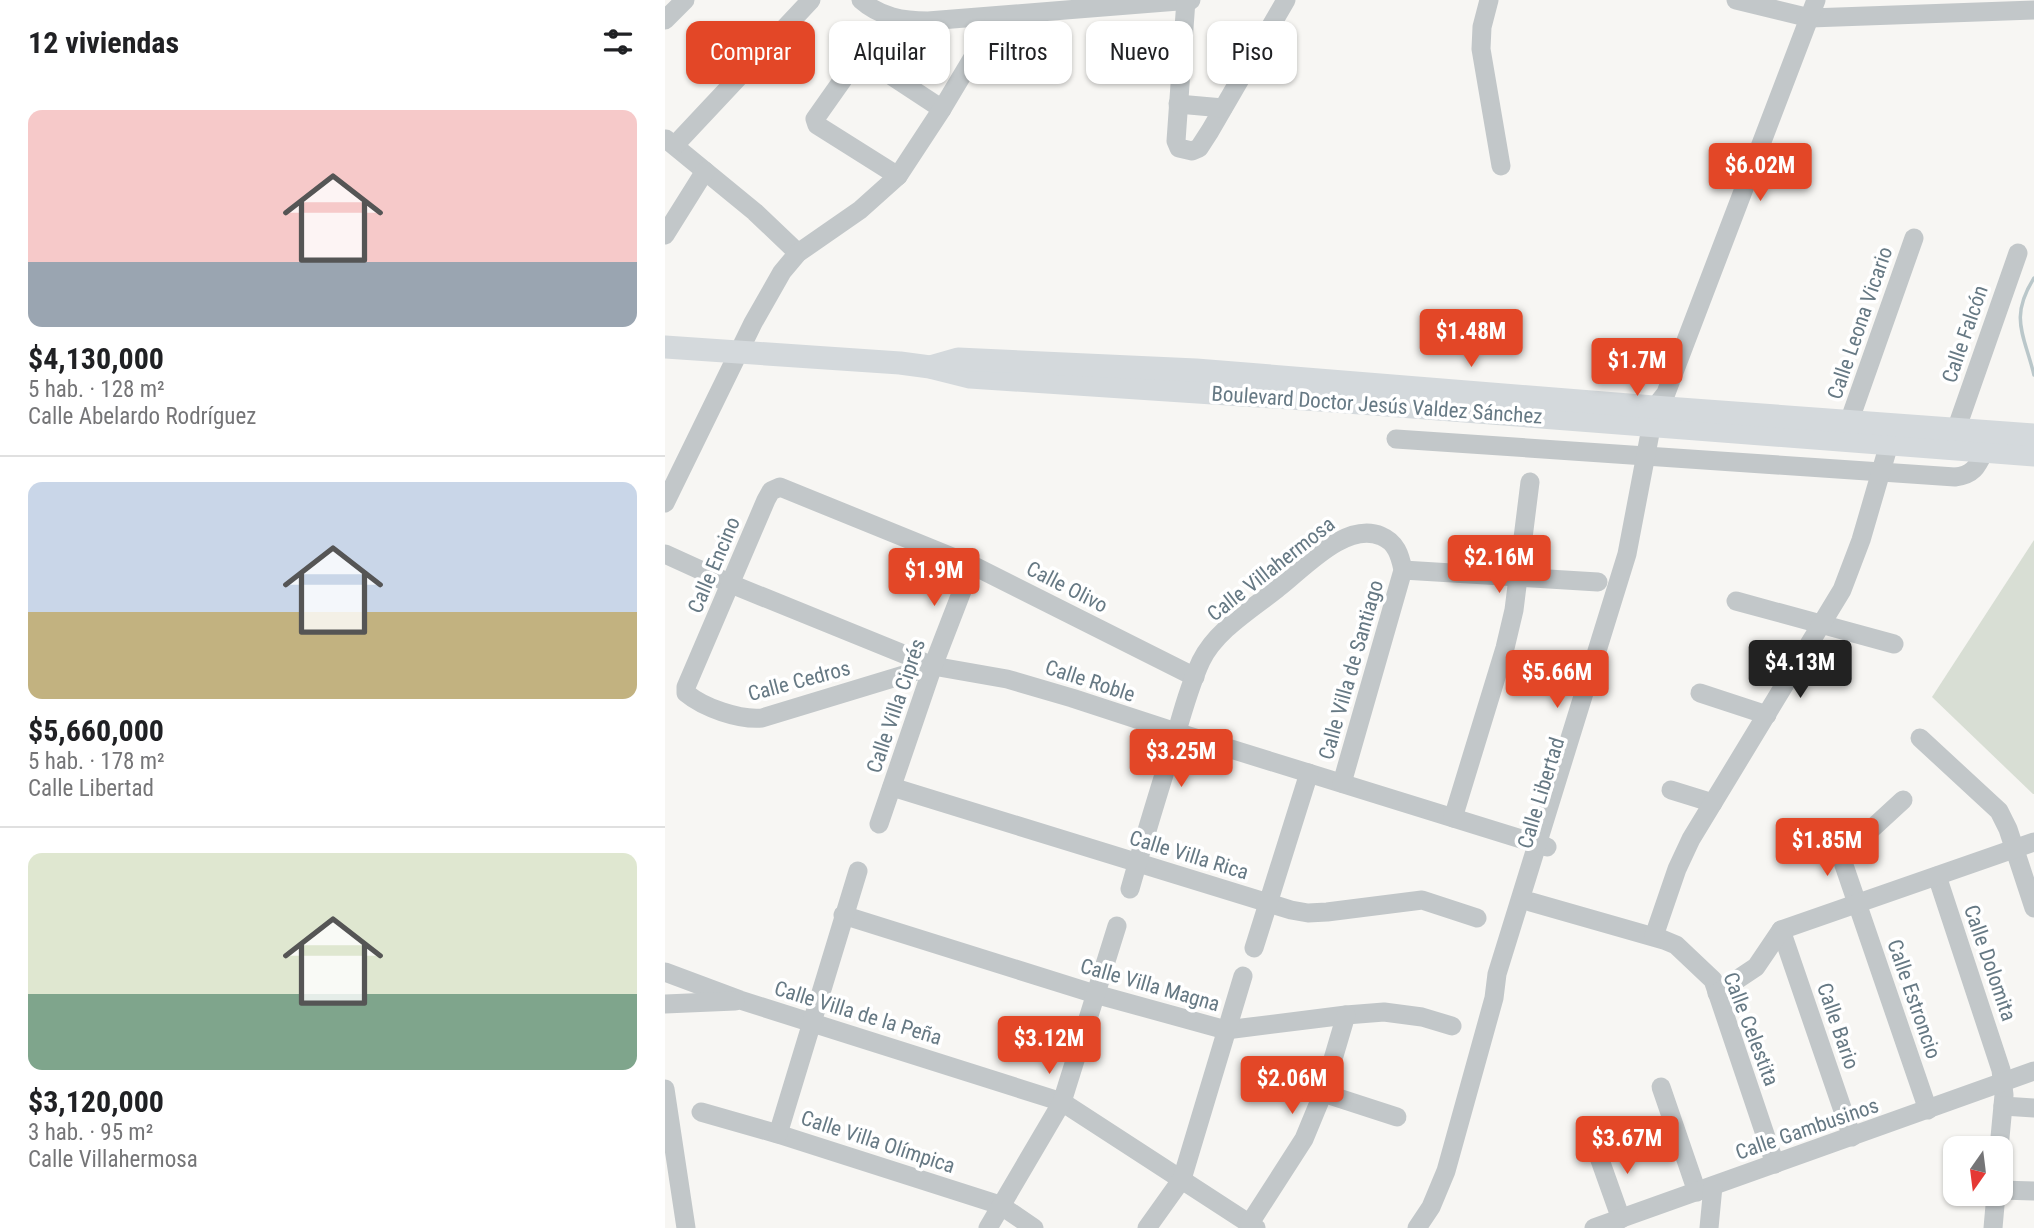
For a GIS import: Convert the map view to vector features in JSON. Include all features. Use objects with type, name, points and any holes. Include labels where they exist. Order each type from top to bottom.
[{"type":"main road","name":"Boulevard Doctor Jesús Valdez Sánchez","points":[[665,347],[900,363],[970,377],[1306,389],[1849,422],[1956,430],[2026,444]]},
{"type":"main road","name":"Boulevard Doctor Jesús Valdez Sánchez","points":[[1660,412],[1889,444],[1984,452],[2026,444]]},
{"type":"street","points":[[665,20],[685,0]]},
{"type":"street","points":[[799,253],[755,212],[670,141],[811,0]]},
{"type":"street","points":[[861,0],[878,12],[911,21],[997,17],[1191,0]]},
{"type":"street","points":[[1186,0],[1176,141],[1179,148],[1187,151],[1199,148],[1286,0]]},
{"type":"street","points":[[1489,0],[1482,27],[1481,49],[1501,166]]},
{"type":"street","points":[[1737,0],[1813,9],[2034,10]]},
{"type":"street","name":"Calle Libertad","points":[[1417,1228],[1431,1207],[1446,1171],[1494,998],[1497,974],[1542,846],[1617,586],[1638,526],[1660,412],[1813,9]]},
{"type":"street","points":[[665,503],[769,292],[799,253],[860,210],[898,176],[997,17]]},
{"type":"street","points":[[898,176],[817,125],[815,119],[858,58],[866,59],[942,109]]},
{"type":"street","points":[[1178,104],[1223,108]]},
{"type":"street","points":[[665,235],[705,171]]},
{"type":"street","name":"Calle Leona Vicario","points":[[1849,422],[1914,238]]},
{"type":"street","name":"Calle Falcón","points":[[1956,430],[2018,253]]},
{"type":"street","points":[[1396,439],[1963,477],[1976,468],[1984,452]]},
{"type":"street","points":[[1654,936],[1683,855],[1823,625],[1851,571],[1889,444]]},
{"type":"street","points":[[1453,818],[1505,648],[1520,576],[1530,482]]},
{"type":"street","name":"Calle Olivo","points":[[766,500],[775,488],[788,489],[972,565],[1195,677]]},
{"type":"street","name":"Calle Encino","points":[[687,687],[766,500]]},
{"type":"street","name":"Calle Villahermosa","points":[[1130,889],[1176,732],[1202,659],[1214,642],[1341,539],[1353,533],[1367,532],[1385,537],[1396,548],[1403,570]]},
{"type":"street","name":"Calle Roble","points":[[665,554],[731,584],[933,666],[1007,679],[1542,846]]},
{"type":"street","name":"Calle Villa Ciprés","points":[[879,824],[933,666],[972,565]]},
{"type":"street","points":[[1403,570],[1598,582]]},
{"type":"street","name":"Calle Villa de Santiago","points":[[1342,783],[1403,570]]},
{"type":"street","points":[[1736,601],[1894,644]]},
{"type":"street","name":"Calle Cedros","points":[[687,687],[685,693],[688,696],[738,718],[762,718],[933,666]]},
{"type":"street","points":[[1700,693],[1767,715]]},
{"type":"street","points":[[1920,738],[1999,811],[2015,849],[2034,908]]},
{"type":"street","name":"Calle Villa de Santiago","points":[[1254,948],[1309,773]]},
{"type":"street","name":"Calle Villa Rica","points":[[892,787],[1308,913],[1422,900],[1477,918]]},
{"type":"street","points":[[1671,790],[1713,803]]},
{"type":"street","name":"Calle Estroncio","points":[[1903,800],[1838,848],[1928,1110]]},
{"type":"street","points":[[1715,986],[1756,967],[1781,930],[2034,842]]},
{"type":"street","name":"Calle Libertad","points":[[1494,998],[1507,977],[1531,902],[1542,846]]},
{"type":"street","points":[[778,1134],[858,871]]},
{"type":"street","name":"Calle Dolomita","points":[[1937,876],[2004,1083],[2000,1136]]},
{"type":"street","name":"Calle Celestita","points":[[1531,902],[1654,936],[1675,945],[1715,986],[1775,1164]]},
{"type":"street","name":"Calle Villa Magna","points":[[843,915],[1095,993],[1226,1030],[1346,1015],[1406,1013],[1452,1026]]},
{"type":"street","points":[[988,1228],[1062,1102],[1117,926]]},
{"type":"street","name":"Calle Bario","points":[[1781,930],[1852,1137]]},
{"type":"street","name":"Calle Villa de la Peña","points":[[665,972],[740,1000],[1062,1102],[1253,1226]]},
{"type":"street","points":[[1147,1228],[1182,1179],[1243,976]]},
{"type":"street","name":"Calle Villa de la Peña","points":[[665,1004],[740,1000]]},
{"type":"street","points":[[1253,1226],[1304,1139],[1323,1093],[1346,1015]]},
{"type":"street","name":"Calle Gambusinos","points":[[1594,1228],[2034,1071]]},
{"type":"street","points":[[1661,1087],[1705,1189],[1709,1228]]},
{"type":"street","points":[[665,1089],[686,1228]]},
{"type":"street","points":[[1323,1093],[1397,1117]]},
{"type":"street","points":[[2003,1106],[2034,1108]]},
{"type":"street","name":"Calle Villa Olímpica","points":[[701,1112],[1000,1205],[1034,1228]]},
{"type":"street","points":[[1595,1146],[1621,1219]]},
{"type":"street","points":[[2013,1190],[2034,1191]]},
{"type":"street","points":[[1993,1228],[1995,1206]]},
{"type":"shaded area","points":[[2034,540],[2034,794],[2033,794],[1932,697]]},
{"type":"waterway","points":[[2034,278],[2026,292],[2020,315],[2034,375]]}]
